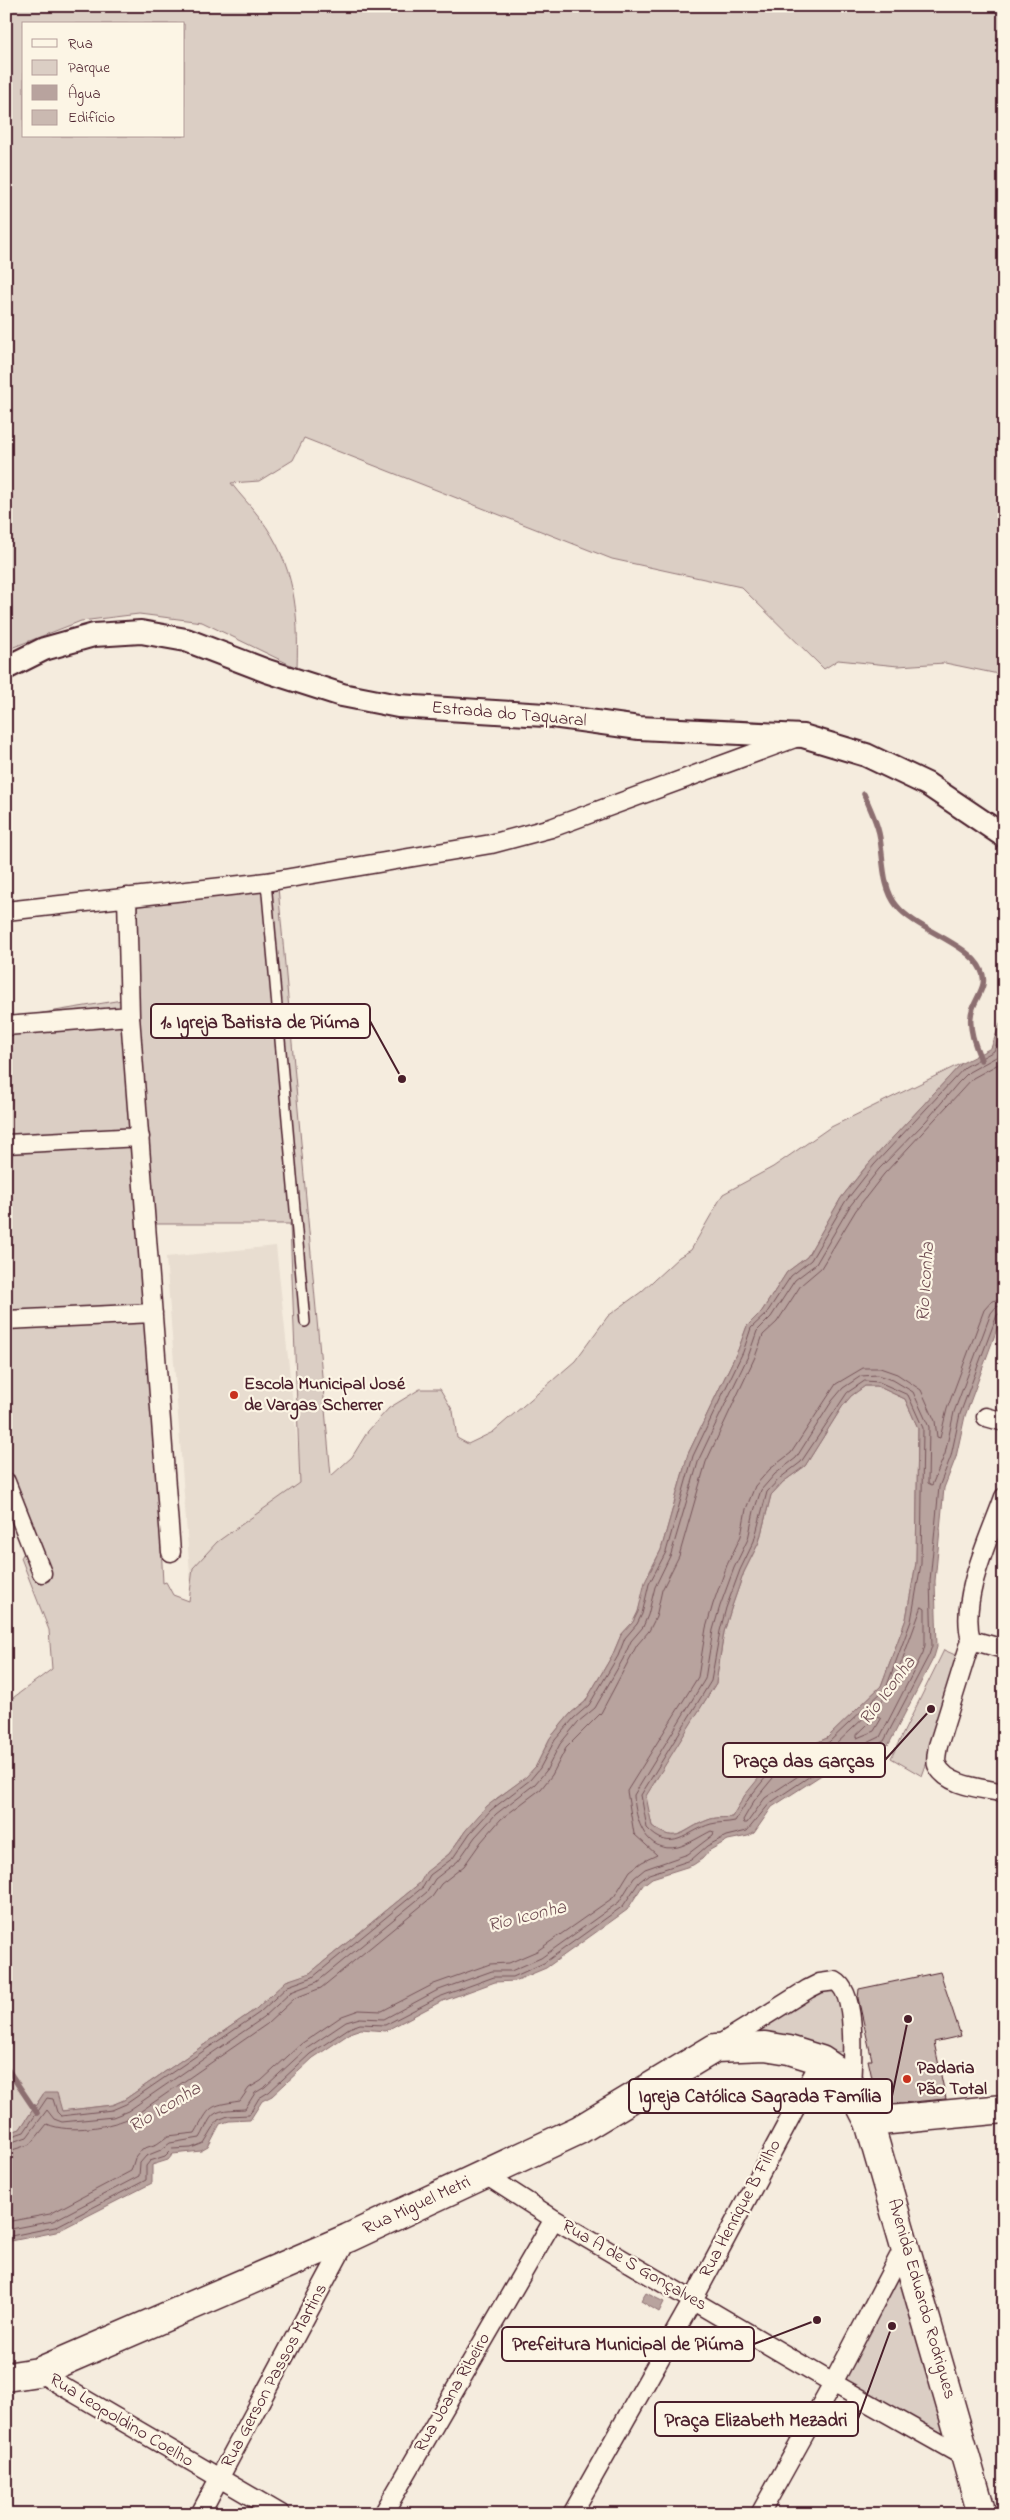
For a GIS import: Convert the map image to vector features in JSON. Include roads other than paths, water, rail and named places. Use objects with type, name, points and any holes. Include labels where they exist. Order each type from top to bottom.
[{"type":"main road","name":"Rua Miguel Metri","points":[[6,2377],[38,2372],[348,2238],[579,2130],[715,2048],[765,2046],[789,2050],[821,2060]]},
{"type":"main road","name":"Avenida Eduardo Rodrigues","points":[[821,2060],[839,2072],[851,2087],[869,2122],[906,2243],[982,2514]]},
{"type":"main road","points":[[869,2122],[1004,2109]]},
{"type":"street","name":"Estrada do Taquaral","points":[[6,668],[44,649],[94,635],[141,632],[186,640],[268,671],[342,695],[398,706],[545,715],[638,728],[803,736],[866,755],[927,784],[1004,836]]},
{"type":"street","points":[[6,911],[266,882],[491,844],[542,830],[803,736]]},
{"type":"street","points":[[127,897],[130,1016],[171,1552]]},
{"type":"street","points":[[6,1026],[130,1016]]},
{"type":"street","points":[[6,1144],[140,1137]]},
{"type":"street","points":[[6,1320],[153,1313]]},
{"type":"street","points":[[986,1417],[1004,1422]]},
{"type":"street","points":[[6,1482],[42,1573]]},
{"type":"street","points":[[1004,1496],[970,1597],[967,1627],[971,1640],[938,1746],[936,1763],[943,1775],[955,1781],[1004,1793]]},
{"type":"street","points":[[971,1640],[1004,1648]]},
{"type":"street","name":"Avenida Eduardo Rodrigues","points":[[715,2048],[795,1996],[820,1983],[835,1982],[844,1989],[848,1999],[852,2046],[851,2087]]},
{"type":"street","name":"Rua Henrique B Filho","points":[[572,2514],[693,2300],[821,2060]]},
{"type":"street","name":"Rua A de S Gonçalves","points":[[484,2174],[554,2220],[833,2383],[968,2459]]},
{"type":"street","name":"Rua Joana Ribeiro","points":[[383,2514],[554,2220]]},
{"type":"street","name":"Rua Gerson Passos Martins","points":[[200,2514],[348,2238]]},
{"type":"street","points":[[760,2514],[833,2383],[906,2243]]},
{"type":"street","name":"Rua Leopoldino Coelho","points":[[38,2372],[281,2514]]},
{"type":"lane","points":[[266,882],[305,1322]]},
{"type":"water","name":"Rio Iconha","points":[[1004,1013],[1004,1310],[965,1416],[956,1457],[944,1488],[935,1581],[937,1647],[934,1657],[889,1744],[857,1761],[840,1763],[772,1807],[754,1833],[728,1840],[710,1850],[693,1865],[652,1878],[643,1885],[627,1910],[546,1968],[515,1981],[495,1982],[440,2002],[385,2031],[361,2029],[352,2032],[313,2058],[272,2096],[262,2101],[250,2120],[229,2121],[220,2124],[208,2147],[201,2151],[173,2154],[168,2160],[152,2165],[152,2183],[56,2232],[6,2242],[6,2134],[20,2129],[44,2093],[57,2093],[62,2111],[112,2105],[124,2100],[256,2009],[286,1981],[310,1973],[420,1883],[426,1872],[449,1854],[466,1830],[487,1806],[526,1777],[536,1766],[550,1738],[571,1713],[585,1702],[613,1654],[621,1635],[633,1622],[638,1612],[645,1582],[661,1550],[688,1454],[738,1350],[747,1326],[762,1311],[787,1272],[807,1257],[841,1198],[870,1162],[962,1063],[991,1048]],"holes":[[[865,1386],[877,1386],[905,1399],[918,1428],[916,1563],[906,1619],[881,1686],[827,1738],[805,1748],[776,1757],[745,1795],[732,1817],[711,1819],[680,1834],[668,1835],[661,1832],[652,1826],[646,1796],[716,1683],[724,1632],[744,1572],[759,1542],[771,1495],[783,1482],[805,1466],[851,1396]]]},
{"type":"water","points":[[646,2293],[664,2302],[659,2312],[641,2301]]},
{"type":"waterway","points":[[864,794],[878,828],[888,890],[897,906],[916,922],[965,952],[975,960],[981,970],[983,976],[982,988],[972,1010],[971,1022],[973,1039],[981,1060]]},
{"type":"waterway","points":[[6,2067],[37,2113]]},
{"type":"place","name":"1ª Igreja Batista de Piúma","points":[[402,1079]]},
{"type":"place","name":"Escola Municipal José de Vargas Scherrer","points":[[234,1395]]},
{"type":"place","name":"Praça das Garças","points":[[931,1709]]},
{"type":"place","name":"Igreja Católica Sagrada Família","points":[[908,2019]]},
{"type":"place","name":"Padaria Pão Total","points":[[907,2079]]},
{"type":"place","name":"Prefeitura Municipal de Piúma","points":[[817,2320]]},
{"type":"place","name":"Praça Elizabeth Mezadri","points":[[892,2326]]}]
